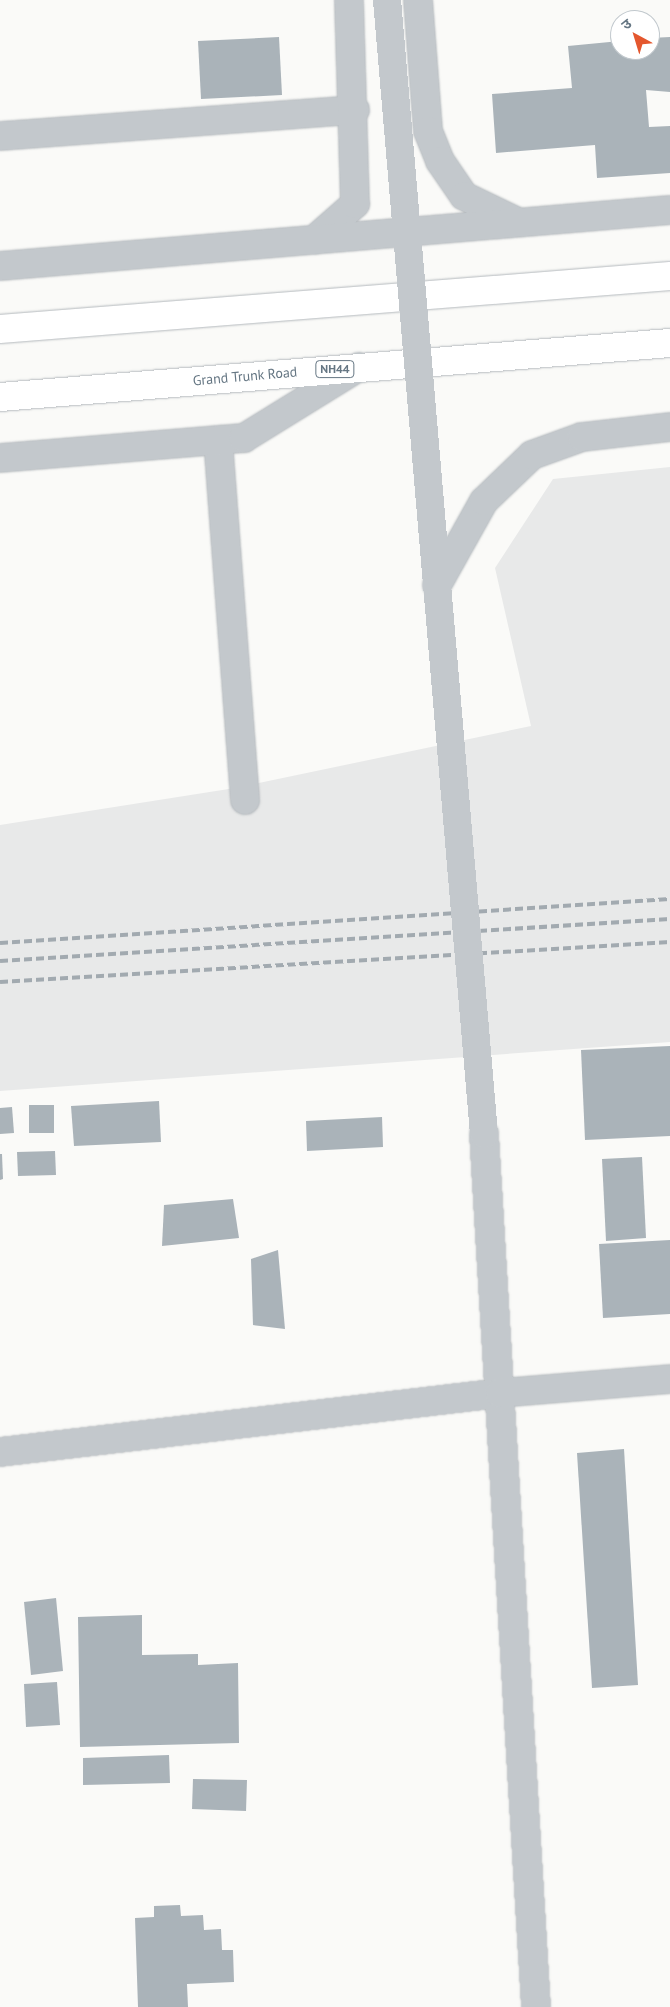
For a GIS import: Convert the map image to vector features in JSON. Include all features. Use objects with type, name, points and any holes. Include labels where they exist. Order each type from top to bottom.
[{"type":"highway","points":[[0,329],[670,276]]},
{"type":"highway","name":"Grand Trunk Road","points":[[0,396],[670,343]]},
{"type":"street","points":[[314,240],[355,204],[355,110],[349,0]]},
{"type":"street","points":[[387,0],[484,1134],[536,2007]]},
{"type":"street","points":[[418,0],[428,130],[440,161],[464,196],[519,223]]},
{"type":"street","points":[[0,136],[355,110]]},
{"type":"street","points":[[0,266],[670,210]]},
{"type":"street","points":[[0,458],[244,438],[359,367]]},
{"type":"street","points":[[437,585],[484,501],[532,455],[582,437],[670,427]]},
{"type":"street","points":[[218,440],[245,800]]},
{"type":"street","points":[[0,1452],[500,1393],[670,1379]]},
{"type":"shaded area","points":[[670,467],[670,1042],[0,1091],[0,825],[235,788],[531,726],[495,568],[553,479]]},
{"type":"building","points":[[279,37],[282,95],[201,99],[198,41]]},
{"type":"building","points":[[670,37],[670,92],[646,90],[649,127],[670,126],[670,173],[597,178],[595,145],[496,153],[492,94],[572,88],[568,46],[610,42],[610,60],[660,60],[660,38]]},
{"type":"building","points":[[670,1046],[670,1136],[585,1140],[581,1050]]},
{"type":"building","points":[[159,1101],[161,1142],[74,1146],[71,1106]]},
{"type":"building","points":[[29,1105],[54,1105],[54,1133],[29,1133]]},
{"type":"building","points":[[12,1107],[14,1133],[0,1134],[0,1108]]},
{"type":"building","points":[[382,1117],[383,1147],[307,1151],[306,1121]]},
{"type":"building","points":[[55,1151],[56,1175],[18,1176],[17,1152]]},
{"type":"building","points":[[0,1154],[2,1154],[3,1179],[0,1180]]},
{"type":"building","points":[[642,1157],[646,1238],[606,1241],[602,1159]]},
{"type":"building","points":[[233,1199],[239,1238],[162,1246],[164,1205]]},
{"type":"building","points":[[670,1240],[670,1314],[603,1318],[599,1244]]},
{"type":"building","points":[[278,1250],[285,1329],[253,1325],[251,1259]]},
{"type":"building","points":[[624,1449],[638,1685],[592,1688],[577,1453]]},
{"type":"building","points":[[56,1598],[63,1671],[31,1675],[24,1602]]},
{"type":"building","points":[[142,1615],[142,1655],[198,1654],[198,1665],[238,1663],[239,1743],[80,1747],[78,1617]]},
{"type":"building","points":[[57,1682],[60,1725],[26,1727],[24,1684]]},
{"type":"building","points":[[169,1755],[170,1783],[83,1785],[83,1758]]},
{"type":"building","points":[[193,1779],[247,1780],[246,1811],[192,1809]]},
{"type":"building","points":[[180,1905],[181,1916],[203,1915],[204,1930],[221,1929],[222,1950],[233,1950],[234,1982],[187,1984],[188,2007],[138,2007],[135,1918],[154,1917],[154,1906]]},
{"type":"railway","points":[[0,943],[670,899]]},
{"type":"railway","points":[[0,961],[670,919]]},
{"type":"railway","points":[[0,982],[670,942]]}]
